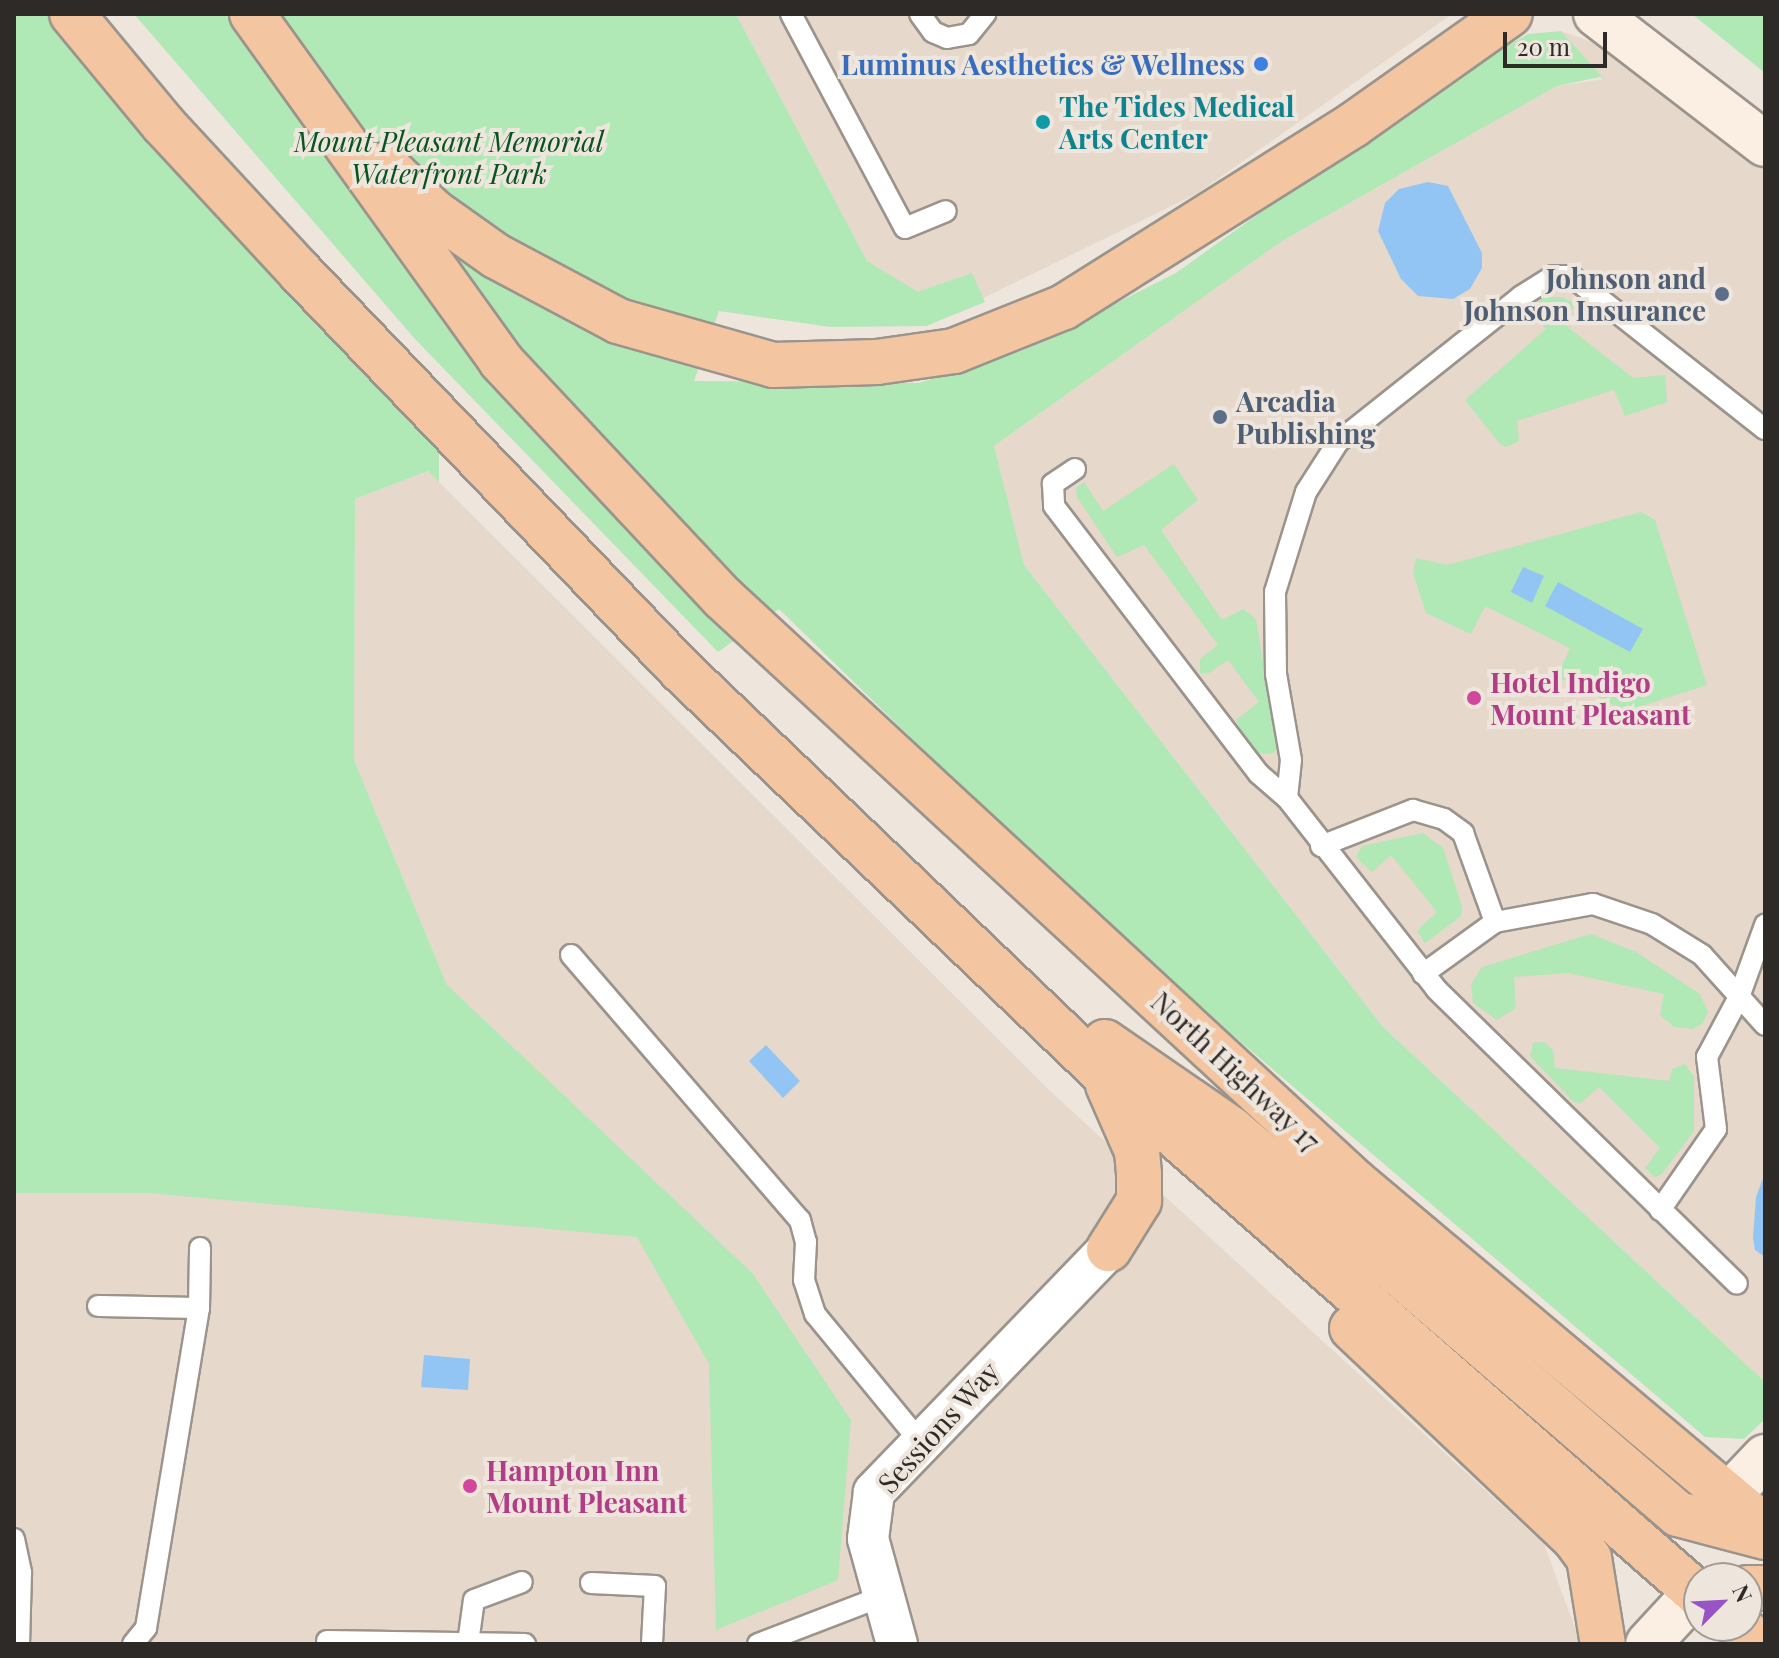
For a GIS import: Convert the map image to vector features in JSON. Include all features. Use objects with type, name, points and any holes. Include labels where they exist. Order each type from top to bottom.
[{"type":"highway","points":[[72,14],[163,124],[300,272],[681,670],[1102,1072],[1683,1580]]},
{"type":"highway","points":[[254,16],[371,153],[434,212],[550,289],[618,321],[711,351],[773,365],[822,367],[954,351],[1007,332],[1125,272],[1353,125],[1510,14]]},
{"type":"highway","name":"North Highway 17","points":[[254,16],[501,361],[723,598],[1354,1181],[1765,1527]]},
{"type":"highway","points":[[984,959],[1231,1129],[1678,1514],[1765,1537]]},
{"type":"highway","points":[[1102,1072],[1137,1151],[1139,1174],[1139,1201],[1109,1249]]},
{"type":"highway","points":[[1287,1235],[1321,1298],[1575,1539],[1589,1558],[1603,1644]]},
{"type":"street","points":[[1596,14],[1765,144]]},
{"type":"street","name":"Sessions Way","points":[[897,1644],[868,1539],[874,1492],[919,1440],[1109,1249]]},
{"type":"street","points":[[1728,1496],[1765,1457]]},
{"type":"street","points":[[1648,1644],[1683,1608]]},
{"type":"lane","points":[[791,14],[905,228],[946,211]]},
{"type":"lane","points":[[920,14],[933,32],[947,38],[969,34],[985,14]]},
{"type":"lane","points":[[1287,798],[1291,760],[1276,674],[1275,592],[1306,492],[1338,442],[1520,297],[1553,276],[1571,276],[1765,429]]},
{"type":"lane","points":[[1075,469],[1053,484],[1054,506],[1259,774],[1287,798],[1321,846],[1423,974],[1737,1284]]},
{"type":"lane","points":[[1321,846],[1413,810],[1444,819],[1463,833],[1495,922]]},
{"type":"lane","points":[[1423,974],[1495,922],[1593,904],[1652,924],[1702,955],[1765,1025]]},
{"type":"lane","points":[[1660,1210],[1716,1129],[1707,1057],[1739,997],[1765,925]]},
{"type":"lane","points":[[571,955],[800,1220],[806,1242],[804,1280],[815,1314],[919,1440]]},
{"type":"lane","points":[[133,1644],[146,1628],[199,1308],[200,1248]]},
{"type":"lane","points":[[98,1306],[199,1308]]},
{"type":"lane","points":[[14,1539],[21,1573],[19,1644]]},
{"type":"lane","points":[[468,1643],[474,1600],[522,1582]]},
{"type":"lane","points":[[591,1583],[655,1586],[652,1644]]},
{"type":"lane","points":[[758,1644],[883,1596]]},
{"type":"lane","points":[[327,1641],[525,1644]]},
{"type":"shaded area","points":[[736,14],[1452,14],[1198,193],[926,326],[867,261]]},
{"type":"shaded area","points":[[1561,31],[1595,43],[1639,72],[1765,167],[1765,1382],[1383,1027],[1024,565],[994,446],[1282,241],[1557,86],[1604,79]]},
{"type":"shaded area","points":[[428,471],[1048,1089],[1544,1544],[1581,1644],[14,1644],[14,1186],[447,985],[354,760],[355,499]]},
{"type":"green space","points":[[14,14],[47,14],[133,122],[439,446],[439,482],[428,471],[355,499],[354,760],[447,985],[752,1273],[851,1420],[838,1580],[716,1630],[709,1364],[637,1237],[149,1193],[14,1193]]},
{"type":"green space","name":"Mount Pleasant Memorial Waterfront Park","points":[[134,14],[736,14],[867,261],[918,292],[972,273],[985,302],[926,326],[831,327],[719,311],[694,381],[919,383],[1021,351],[1176,273],[1443,82],[1528,34],[1561,31],[1606,81],[1600,77],[1557,86],[1282,241],[994,446],[1024,565],[1383,1027],[1765,1382],[1765,1419],[1744,1439],[1705,1437],[1229,1032],[983,808],[779,609],[718,652],[415,339]]},
{"type":"green space","points":[[1692,14],[1765,14],[1765,73]]},
{"type":"green space","points":[[1545,297],[1562,297],[1575,304],[1564,324],[1633,378],[1665,375],[1667,402],[1625,416],[1614,390],[1517,421],[1519,441],[1506,447],[1500,444],[1465,400],[1546,329],[1529,308]]},
{"type":"green space","points":[[1174,464],[1198,500],[1161,530],[1222,620],[1243,609],[1256,619],[1277,749],[1272,754],[1258,753],[1239,727],[1236,720],[1259,702],[1228,660],[1209,673],[1200,673],[1200,659],[1218,645],[1144,545],[1117,557],[1077,497],[1076,488],[1084,482],[1103,511]]},
{"type":"green space","points":[[1641,512],[1655,520],[1707,685],[1626,711],[1557,677],[1570,648],[1485,606],[1471,634],[1426,613],[1413,573],[1416,558],[1447,565]]},
{"type":"green space","points":[[1423,833],[1443,848],[1462,906],[1461,916],[1425,943],[1417,931],[1437,912],[1391,855],[1372,872],[1356,857],[1362,846]]},
{"type":"green space","points":[[1591,934],[1636,952],[1700,994],[1708,1012],[1703,1023],[1693,1029],[1674,1027],[1660,1015],[1664,994],[1568,973],[1514,977],[1516,1008],[1497,1020],[1473,1003],[1471,984],[1482,967]]},
{"type":"green space","points":[[1544,1042],[1553,1050],[1555,1068],[1669,1081],[1672,1069],[1685,1064],[1694,1077],[1694,1131],[1662,1174],[1655,1177],[1645,1168],[1660,1148],[1599,1087],[1581,1103],[1574,1102],[1530,1056],[1533,1043]]},
{"type":"water","points":[[1428,182],[1448,186],[1482,253],[1482,268],[1470,289],[1453,299],[1418,296],[1401,279],[1378,231],[1385,203],[1399,189]]},
{"type":"water","points":[[1523,567],[1544,576],[1532,603],[1511,592]]},
{"type":"water","points":[[1558,582],[1643,629],[1630,652],[1545,606]]},
{"type":"water","points":[[766,1045],[800,1081],[783,1098],[749,1061]]},
{"type":"water","points":[[1765,1173],[1765,1257],[1755,1250],[1753,1238],[1756,1197]]},
{"type":"water","points":[[424,1355],[470,1359],[468,1390],[421,1387]]},
{"type":"place","name":"Luminus Aesthetics & Wellness","points":[[1261,64]]},
{"type":"place","name":"The Tides Medical Arts Center","points":[[1043,122]]},
{"type":"place","name":"Johnson and Johnson Insurance","points":[[1722,294]]},
{"type":"place","name":"Arcadia Publishing","points":[[1220,417]]},
{"type":"place","name":"Hotel Indigo Mount Pleasant","points":[[1474,698]]},
{"type":"place","name":"Hampton Inn Mount Pleasant","points":[[470,1486]]}]
